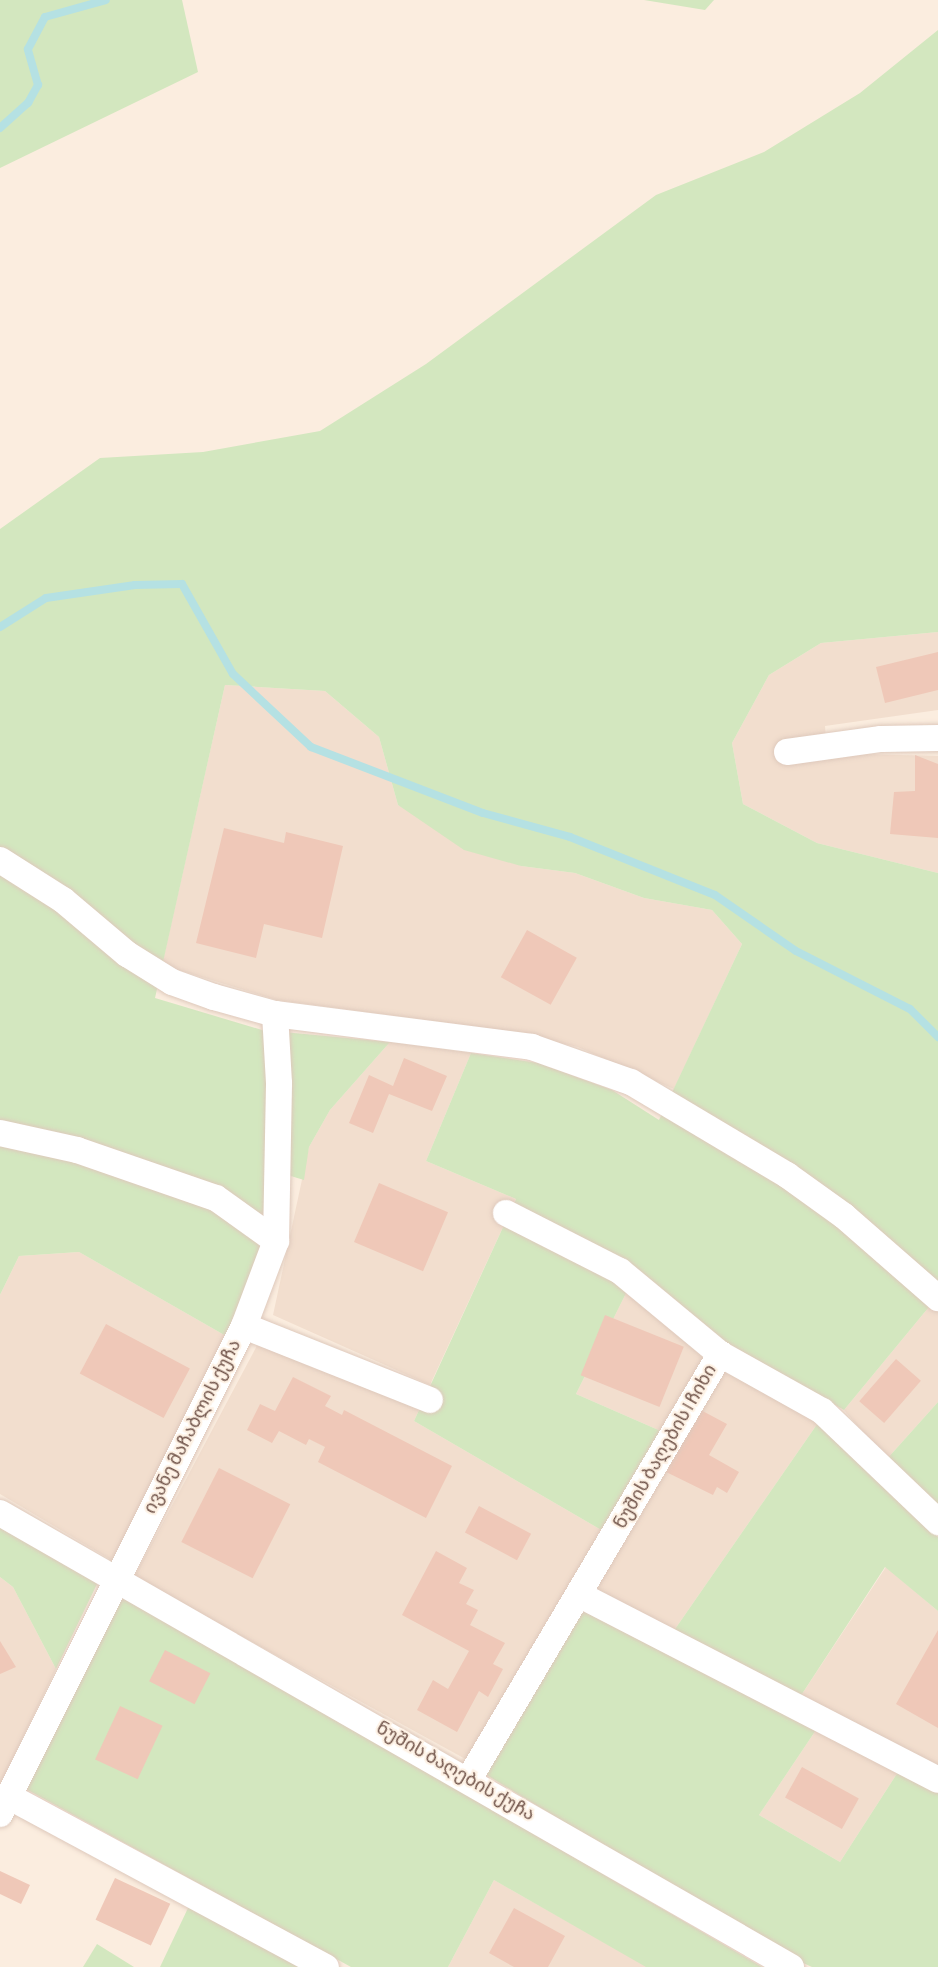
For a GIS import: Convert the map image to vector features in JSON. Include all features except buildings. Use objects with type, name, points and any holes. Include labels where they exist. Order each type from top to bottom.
[{"type":"street","points":[[787,752],[881,739],[938,738]]},
{"type":"street","points":[[0,860],[63,900],[127,954],[172,982],[275,1014],[532,1047],[631,1082],[787,1175],[844,1216],[938,1298]]},
{"type":"street","name":"ივანე მაჩაბლის ქუჩა","points":[[4,1805],[244,1326],[276,1241],[279,1083],[275,1014]]},
{"type":"street","points":[[0,1133],[77,1150],[216,1198],[276,1241]]},
{"type":"street","points":[[506,1213],[620,1271],[720,1354]]},
{"type":"street","points":[[244,1326],[430,1400]]},
{"type":"street","name":"ნუშის ბაღების I ჩიხი","points":[[469,1779],[580,1595],[720,1354],[822,1411],[938,1522]]},
{"type":"street","name":"ნუშის ბაღების ქუჩა","points":[[0,1513],[469,1779],[791,1967]]},
{"type":"street","points":[[580,1595],[938,1780]]},
{"type":"street","points":[[4,1805],[326,1967]]},
{"type":"shaded area","points":[[938,632],[938,710],[825,726],[827,753],[938,756],[938,873],[817,843],[743,804],[732,743],[769,675],[821,643]]},
{"type":"shaded area","points":[[225,685],[325,691],[379,737],[398,805],[521,866],[575,873],[644,898],[712,910],[742,944],[674,1089],[578,1047],[501,1030],[277,1000],[162,965]]},
{"type":"shaded area","points":[[390,1042],[471,1053],[426,1161],[516,1199],[430,1385],[273,1315],[309,1147],[330,1110]]},
{"type":"shaded area","points":[[79,1252],[226,1336],[113,1561],[0,1494],[0,1295],[19,1256]]},
{"type":"shaded area","points":[[628,1289],[706,1354],[663,1432],[576,1394]]},
{"type":"shaded area","points":[[938,1296],[938,1402],[886,1460],[844,1410]]},
{"type":"shaded area","points":[[260,1340],[419,1410],[414,1421],[603,1531],[469,1761],[134,1577]]},
{"type":"shaded area","points":[[723,1370],[820,1420],[673,1632],[595,1589]]},
{"type":"shaded area","points":[[886,1567],[938,1611],[938,1769],[800,1697]]},
{"type":"shaded area","points":[[0,1577],[13,1587],[56,1669],[0,1785]]},
{"type":"shaded area","points":[[816,1730],[898,1772],[840,1862],[759,1815]]},
{"type":"shaded area","points":[[494,1880],[646,1966],[646,1967],[448,1967]]},
{"type":"green space","points":[[0,0],[182,0],[198,72],[0,168]]},
{"type":"green space","points":[[644,0],[714,0],[705,10]]},
{"type":"green space","points":[[938,30],[938,632],[821,643],[769,675],[732,743],[743,804],[817,843],[938,873],[938,1296],[844,1410],[726,1342],[638,1269],[576,1394],[663,1432],[603,1531],[414,1421],[516,1199],[426,1161],[471,1053],[538,1063],[612,1090],[659,1120],[742,944],[712,910],[644,898],[575,873],[521,866],[464,850],[398,805],[379,737],[325,691],[225,685],[155,998],[262,1030],[390,1042],[330,1110],[309,1147],[304,1180],[271,1170],[264,1242],[226,1336],[79,1252],[19,1256],[0,1295],[0,529],[100,458],[203,452],[320,431],[426,364],[656,195],[764,152],[860,93]]},
{"type":"green space","points":[[938,1402],[938,1511],[886,1460]]},
{"type":"green space","points":[[820,1420],[938,1537],[938,1611],[885,1567],[800,1697],[673,1632]]},
{"type":"green space","points":[[0,1524],[98,1582],[56,1669],[13,1587],[0,1577]]},
{"type":"green space","points":[[123,1594],[762,1967],[646,1967],[494,1880],[448,1967],[351,1967],[26,1789]]},
{"type":"green space","points":[[581,1610],[816,1730],[759,1815],[840,1862],[898,1772],[938,1793],[938,1967],[812,1967],[777,1951],[485,1774]]},
{"type":"green space","points":[[189,1906],[299,1967],[160,1967]]},
{"type":"green space","points":[[97,1944],[134,1967],[83,1967]]},
{"type":"waterway","points":[[0,128],[28,103],[38,85],[28,49],[45,17],[106,0]]},
{"type":"waterway","points":[[0,627],[46,598],[135,585],[182,584],[233,674],[311,747],[483,813],[570,837],[715,895],[796,951],[910,1009],[938,1037]]}]
